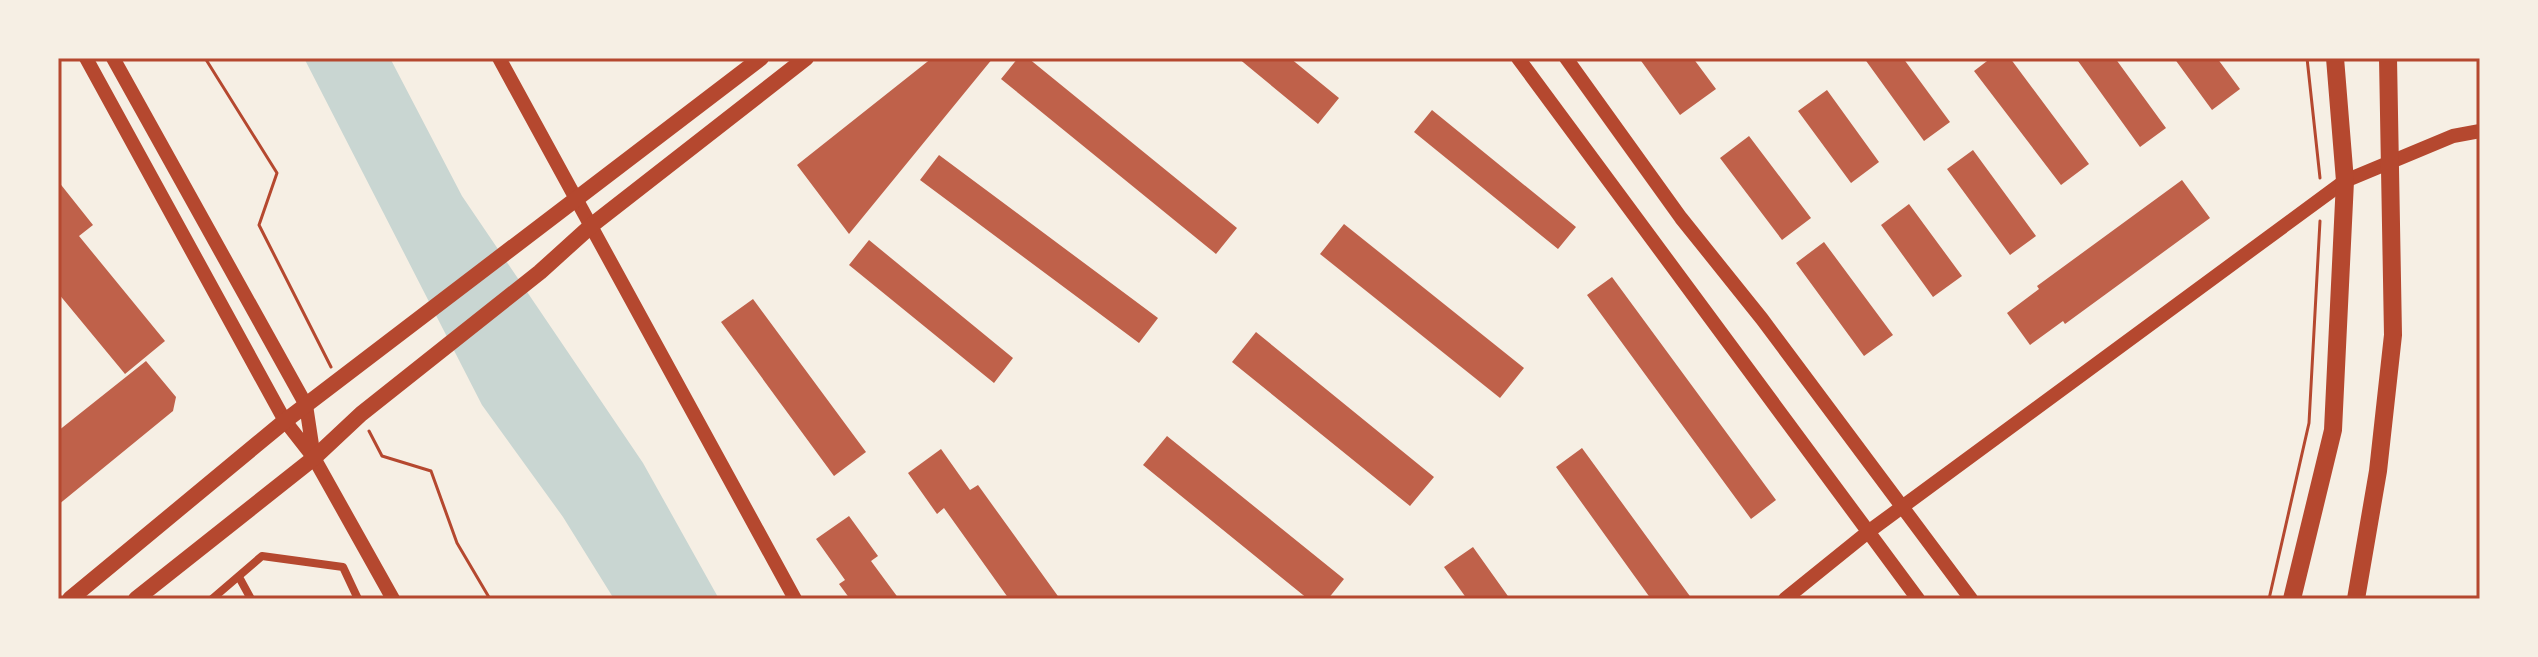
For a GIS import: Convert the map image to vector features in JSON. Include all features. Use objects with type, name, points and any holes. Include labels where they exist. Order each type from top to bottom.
[{"type":"main road","points":[[70,599],[285,421],[761,58]]},
{"type":"main road","points":[[136,599],[314,458],[361,414],[540,272],[592,225],[806,58]]},
{"type":"main road","points":[[2292,599],[2333,430],[2345,181],[2335,58]]},
{"type":"main road","points":[[2356,599],[2378,471],[2393,335],[2388,58]]},
{"type":"street","points":[[86,58],[285,421],[314,458],[393,599]]},
{"type":"street","points":[[113,58],[306,405],[314,458]]},
{"type":"street","points":[[499,58],[795,599]]},
{"type":"street","points":[[1518,58],[1918,599]]},
{"type":"street","points":[[1566,58],[1681,218],[1762,319],[1971,599]]},
{"type":"street","points":[[1785,599],[1868,532],[2345,181],[2453,136],[2480,131]]},
{"type":"street","points":[[212,599],[262,556],[343,567],[358,599]]},
{"type":"street","points":[[239,577],[251,599]]},
{"type":"path","points":[[205,58],[277,173],[259,225],[339,380]]},
{"type":"path","points":[[2269,599],[2309,423],[2322,198],[2307,58]]},
{"type":"path","points":[[361,414],[382,456],[431,471],[457,543],[490,599]]},
{"type":"shaded area","points":[[304,58],[390,58],[462,196],[643,463],[719,599],[614,599],[563,517],[482,405]]},
{"type":"building","points":[[932,58],[993,58],[849,234],[797,165]]},
{"type":"building","points":[[1018,58],[1028,58],[1237,228],[1216,254],[1001,79]]},
{"type":"building","points":[[1238,58],[1290,58],[1339,98],[1318,124]]},
{"type":"building","points":[[1639,58],[1693,58],[1716,89],[1680,115]]},
{"type":"building","points":[[1864,58],[1903,58],[1950,122],[1924,141]]},
{"type":"building","points":[[1991,58],[2010,58],[2089,164],[2061,185],[1974,71]]},
{"type":"building","points":[[2082,58],[2115,58],[2166,128],[2140,147],[2078,61]]},
{"type":"building","points":[[2174,58],[2217,58],[2240,89],[2212,110]]},
{"type":"building","points":[[1827,90],[1879,162],[1851,183],[1798,111]]},
{"type":"building","points":[[1432,110],[1576,227],[1558,249],[1414,132]]},
{"type":"building","points":[[1749,136],[1811,218],[1782,240],[1720,158]]},
{"type":"building","points":[[1973,150],[2036,236],[2010,255],[1947,169]]},
{"type":"building","points":[[939,155],[1158,318],[1139,343],[920,180]]},
{"type":"building","points":[[2182,180],[2210,218],[2065,324],[2063,321],[2030,345],[2007,313],[2039,289],[2037,286]]},
{"type":"building","points":[[58,181],[93,225],[79,236],[165,341],[125,374],[58,293]]},
{"type":"building","points":[[1909,204],[1962,276],[1933,297],[1881,225]]},
{"type":"building","points":[[1344,224],[1524,368],[1500,398],[1320,254]]},
{"type":"building","points":[[869,240],[1013,358],[994,383],[849,265]]},
{"type":"building","points":[[1824,242],[1893,335],[1864,356],[1796,263]]},
{"type":"building","points":[[1612,277],[1776,500],[1751,519],[1587,295]]},
{"type":"building","points":[[753,299],[866,452],[834,476],[721,322]]},
{"type":"building","points":[[1256,332],[1434,477],[1410,506],[1232,362]]},
{"type":"building","points":[[146,361],[176,397],[173,411],[58,505],[58,431]]},
{"type":"building","points":[[1167,436],[1344,579],[1328,599],[1308,599],[1143,465]]},
{"type":"building","points":[[1582,448],[1692,599],[1651,599],[1556,467]]},
{"type":"building","points":[[941,449],[970,490],[978,485],[1060,599],[1009,599],[944,508],[937,514],[908,473]]},
{"type":"building","points":[[849,516],[878,556],[871,561],[899,599],[850,599],[839,584],[845,580],[816,539]]},
{"type":"building","points":[[1473,547],[1510,599],[1467,599],[1444,567]]}]
